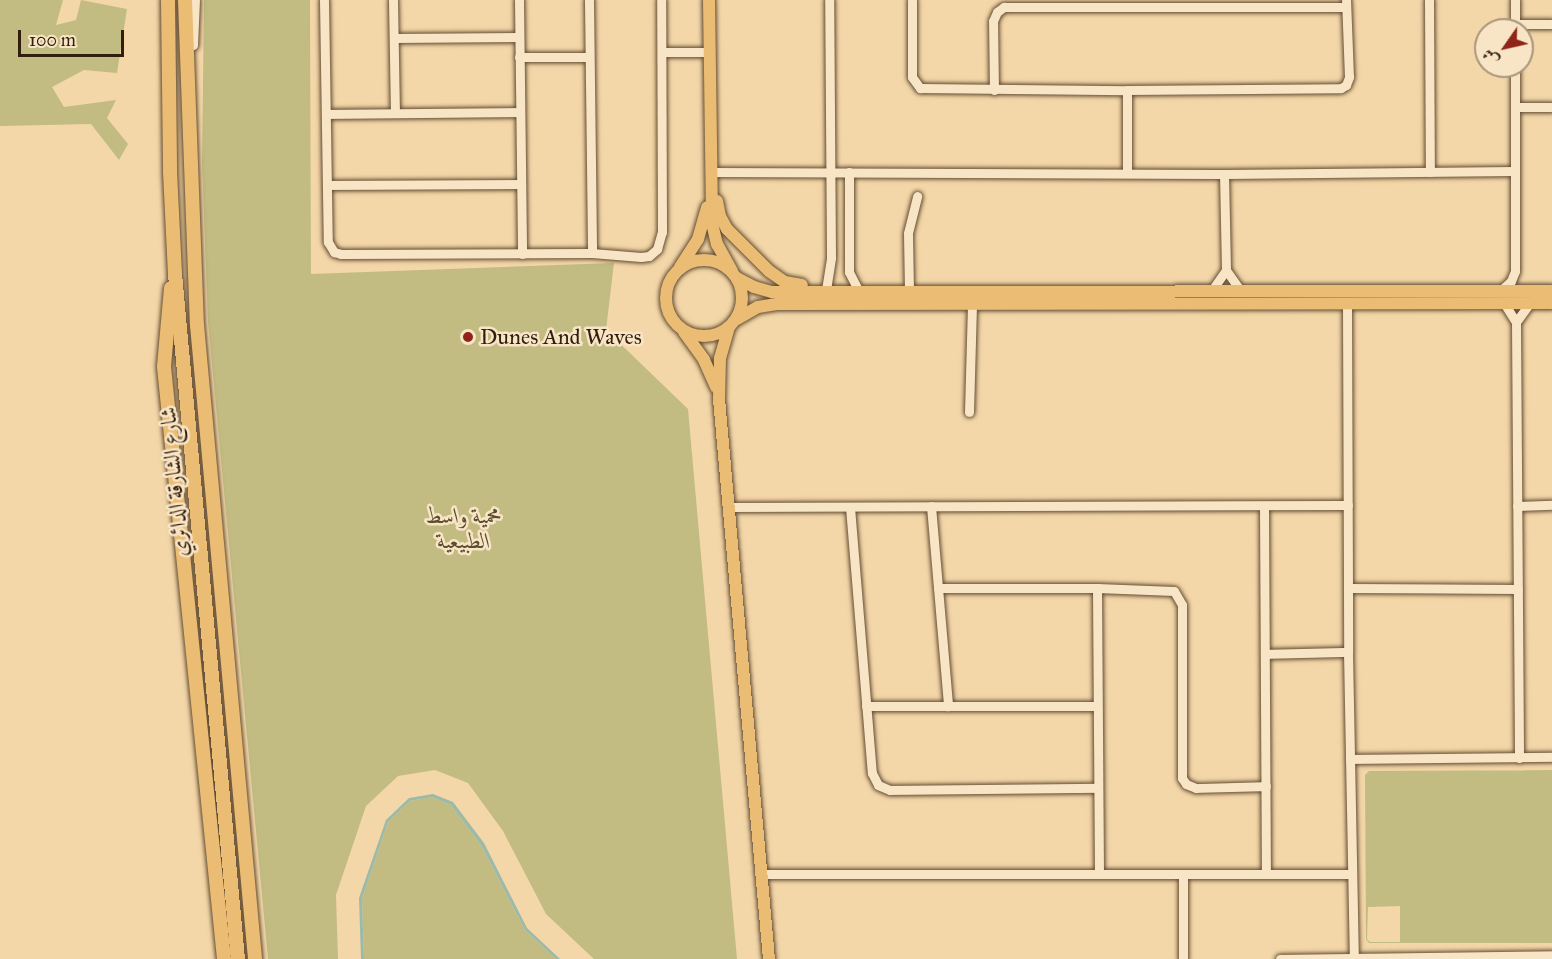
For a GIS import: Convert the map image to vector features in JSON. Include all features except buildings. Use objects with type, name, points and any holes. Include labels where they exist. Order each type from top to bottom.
[{"type":"highway","name":"شارع الشارقة الدائري","points":[[168,0],[170,160],[175,274],[238,959]]},
{"type":"highway","name":"شارع الشارقة الدائري","points":[[185,0],[197,325],[255,959]]},
{"type":"highway","points":[[175,274],[169,295],[164,367],[224,959]]},
{"type":"main road","points":[[709,0],[711,192],[715,237],[743,298],[720,358],[719,399],[769,959]]},
{"type":"main road","points":[[711,172],[716,186],[720,216],[731,233],[777,278],[789,284],[809,285],[823,290]]},
{"type":"main road","points":[[711,192],[698,238],[669,282],[666,301],[672,319],[682,329],[708,366],[719,399]]},
{"type":"main road","points":[[679,269],[696,260],[715,261],[734,275],[766,291],[1240,290],[1502,297],[1530,297],[1552,291]]},
{"type":"main road","points":[[916,304],[918,297],[943,296],[956,291]]},
{"type":"main road","points":[[682,329],[701,336],[711,336],[753,309],[770,304],[1347,304],[1502,297]]},
{"type":"main road","points":[[1530,297],[1552,303]]},
{"type":"street","points":[[188,95],[195,0]]},
{"type":"street","points":[[324,0],[328,242],[337,254],[592,253],[649,256],[660,242],[661,0]]},
{"type":"street","points":[[393,0],[395,113]]},
{"type":"street","points":[[519,0],[522,254]]},
{"type":"street","points":[[589,0],[592,253]]},
{"type":"street","points":[[823,290],[831,257],[829,0]]},
{"type":"street","points":[[912,0],[912,77],[915,84],[922,88],[994,90],[1341,88],[1346,85],[1349,77],[1346,4],[1004,7],[997,12],[993,21],[994,90]]},
{"type":"street","points":[[1429,0],[1430,172]]},
{"type":"street","points":[[1515,0],[1515,18]]},
{"type":"street","points":[[1534,25],[1552,24]]},
{"type":"street","points":[[394,38],[519,37]]},
{"type":"street","points":[[662,52],[709,52]]},
{"type":"street","points":[[519,57],[589,57]]},
{"type":"street","points":[[1515,78],[1515,271],[1502,297],[1516,322],[1519,758]]},
{"type":"street","points":[[1127,90],[1127,173]]},
{"type":"street","points":[[1515,107],[1552,107]]},
{"type":"street","points":[[326,114],[520,112]]},
{"type":"street","points":[[711,172],[1224,174],[1515,171]]},
{"type":"street","points":[[849,172],[849,272],[858,290]]},
{"type":"street","points":[[1224,174],[1226,270],[1240,290]]},
{"type":"street","points":[[327,185],[521,184]]},
{"type":"street","points":[[830,188],[849,188]]},
{"type":"street","points":[[909,291],[908,233],[917,196]]},
{"type":"street","points":[[1212,290],[1226,270]]},
{"type":"street","points":[[1515,271],[1530,297],[1516,322]]},
{"type":"street","points":[[969,412],[972,304]]},
{"type":"street","points":[[1347,304],[1348,652],[1354,956]]},
{"type":"street","points":[[729,507],[1348,505]]},
{"type":"street","points":[[1517,506],[1552,505]]},
{"type":"street","points":[[932,506],[948,706]]},
{"type":"street","points":[[1264,506],[1266,874]]},
{"type":"street","points":[[850,507],[873,777],[878,785],[886,790],[1097,788]]},
{"type":"street","points":[[938,588],[1166,589],[1179,597],[1182,605],[1181,774],[1186,784],[1196,788],[1266,786]]},
{"type":"street","points":[[1097,588],[1099,874]]},
{"type":"street","points":[[1348,588],[1518,589]]},
{"type":"street","points":[[1265,654],[1348,652]]},
{"type":"street","points":[[866,706],[1097,706]]},
{"type":"street","points":[[1350,759],[1552,757]]},
{"type":"street","points":[[761,874],[1352,874]]},
{"type":"street","points":[[1183,874],[1184,959]]},
{"type":"street","points":[[1280,959],[1354,956],[1519,957],[1552,955]]},
{"type":"green space","points":[[0,0],[63,0],[56,25],[76,20],[81,0],[127,9],[117,73],[84,70],[52,87],[64,107],[116,100],[107,118],[128,144],[119,160],[91,124],[0,126]]},
{"type":"green space","name":"محمية واسط الطبيعية","points":[[204,0],[310,0],[311,274],[614,263],[606,330],[688,409],[737,959],[594,959],[546,914],[503,831],[468,783],[435,770],[398,776],[366,806],[336,895],[338,959],[268,959],[208,322],[202,162]]},
{"type":"green space","points":[[1552,770],[1552,943],[1369,943],[1366,939],[1365,775],[1369,771]],"holes":[[[1400,906],[1400,942],[1370,942],[1367,939],[1368,907]]]},
{"type":"green space","points":[[432,797],[451,805],[481,845],[525,930],[556,959],[364,959],[362,899],[388,822],[410,801]]},
{"type":"shaded area","points":[[433,794],[453,802],[484,843],[527,928],[560,959],[556,959],[525,930],[481,845],[451,805],[432,797],[410,801],[388,822],[362,899],[364,959],[361,959],[359,898],[386,820],[409,798]]},
{"type":"place","name":"Dunes And Waves","points":[[468,337]]}]
